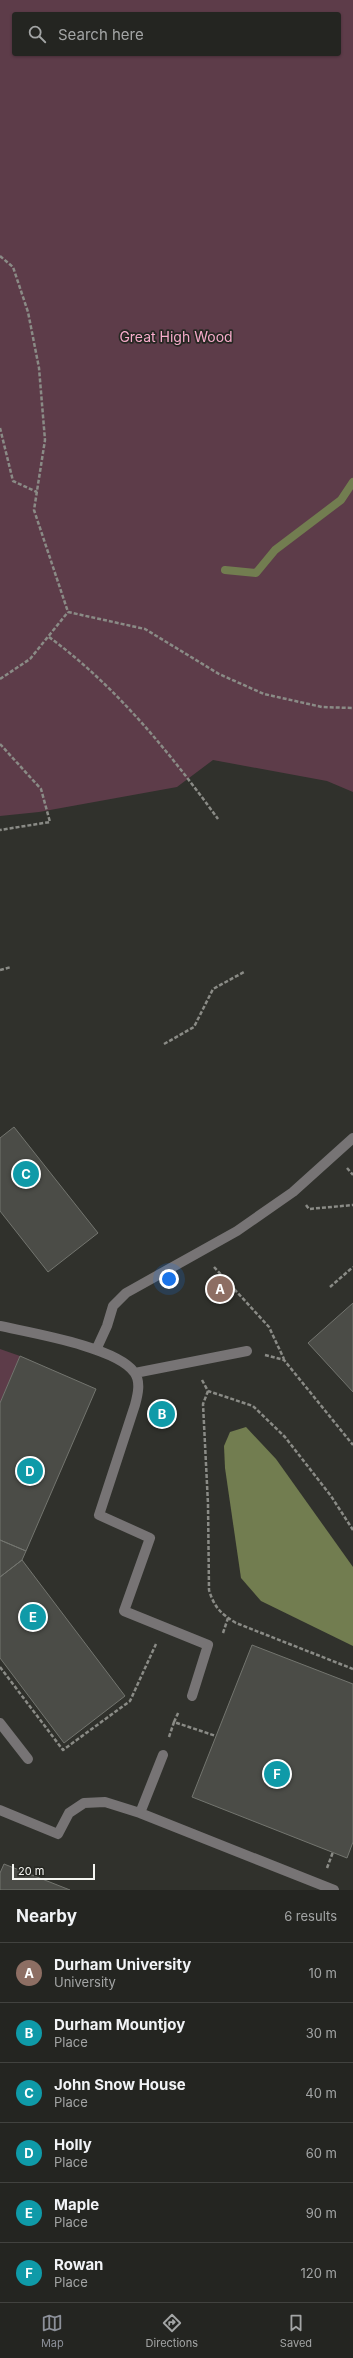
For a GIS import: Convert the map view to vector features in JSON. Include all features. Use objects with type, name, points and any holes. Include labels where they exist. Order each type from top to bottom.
[{"type":"lane","points":[[96,1350],[107,1326],[113,1306],[126,1293],[237,1231],[293,1192],[353,1138]]},
{"type":"lane","points":[[0,1326],[96,1350],[124,1363],[135,1373],[139,1389],[99,1515],[150,1538],[124,1611],[208,1645],[192,1696]]},
{"type":"lane","points":[[135,1373],[247,1351]]},
{"type":"lane","points":[[0,1723],[28,1759]]},
{"type":"lane","points":[[140,1813],[163,1755]]},
{"type":"lane","points":[[0,1810],[58,1834],[69,1814],[84,1803],[105,1802],[140,1813],[334,1890]]},
{"type":"path","points":[[0,256],[13,267],[28,312],[39,368],[45,440],[34,510],[68,612]]},
{"type":"path","points":[[0,428],[13,481],[37,492]]},
{"type":"path","points":[[0,679],[30,659],[68,612]]},
{"type":"path","points":[[68,612],[145,629],[219,674],[264,694],[322,707],[353,708]]},
{"type":"path","points":[[49,637],[76,657],[106,686],[181,769],[218,820]]},
{"type":"path","points":[[0,744],[41,789],[50,822],[0,830]]},
{"type":"path","points":[[0,970],[11,967]]},
{"type":"path","points":[[164,1044],[194,1027],[213,989],[244,972]]},
{"type":"path","points":[[293,1192],[309,1209],[353,1205]]},
{"type":"path","points":[[200,1251],[269,1327],[284,1360],[353,1445]]},
{"type":"path","points":[[330,1287],[353,1267]]},
{"type":"path","points":[[247,1351],[284,1360]]},
{"type":"path","points":[[192,1362],[208,1391],[253,1406],[285,1437],[331,1496],[353,1530]]},
{"type":"path","points":[[208,1391],[203,1404],[208,1504],[209,1590],[213,1602],[220,1613],[236,1623],[353,1669]]},
{"type":"path","points":[[0,1667],[63,1750],[130,1701],[164,1628]]},
{"type":"path","points":[[163,1755],[177,1711]]},
{"type":"path","points":[[174,1722],[216,1736]]},
{"type":"green space","name":"Great High Wood","points":[[0,0],[353,0],[353,792],[327,781],[213,760],[177,787],[39,812],[0,816]]},
{"type":"green space","points":[[0,1349],[20,1356],[0,1403]]},
{"type":"shaded area","points":[[246,1427],[276,1459],[353,1567],[353,1646],[261,1601],[241,1578],[225,1468],[224,1446],[230,1432]]},
{"type":"building","points":[[14,1127],[98,1233],[48,1272],[0,1211],[0,1138]]},
{"type":"building","points":[[353,1303],[353,1392],[308,1343]]},
{"type":"building","points":[[20,1356],[96,1389],[26,1551],[0,1540],[0,1403]]},
{"type":"building","points":[[156,1401],[175,1408],[168,1426],[149,1420]]},
{"type":"building","points":[[0,1540],[26,1551],[22,1560],[0,1577]]},
{"type":"building","points":[[22,1560],[125,1696],[64,1743],[0,1658],[0,1577]]},
{"type":"building","points":[[252,1645],[353,1684],[353,1842],[347,1858],[192,1797]]},
{"type":"building","points":[[4,1864],[70,1890],[0,1890],[0,1873]]},
{"type":"waterway","points":[[225,570],[256,573],[275,550],[341,500],[353,482]]},
{"type":"place","name":"John Snow House","points":[[26,1174]]},
{"type":"place","name":"Durham University","points":[[220,1289]]},
{"type":"place","name":"Durham Mountjoy","points":[[162,1414]]},
{"type":"place","name":"Holly","points":[[30,1471]]},
{"type":"place","name":"Maple","points":[[33,1617]]},
{"type":"place","name":"Rowan","points":[[277,1774]]}]
